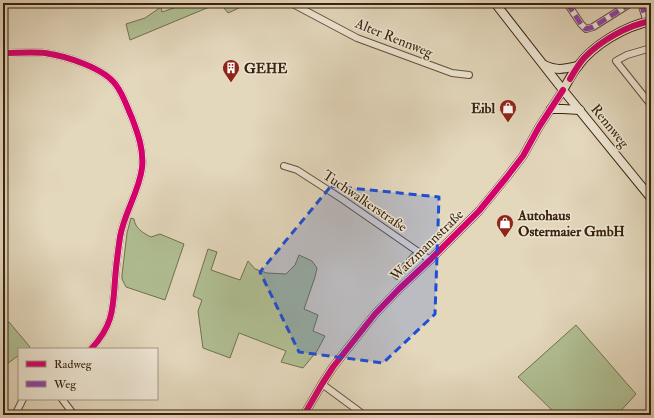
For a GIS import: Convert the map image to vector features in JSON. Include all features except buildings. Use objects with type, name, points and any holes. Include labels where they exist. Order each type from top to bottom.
[{"type":"main road","name":"Rennweg","points":[[495,3],[543,65],[651,198]]},
{"type":"main road","points":[[563,90],[578,66],[604,42],[626,29],[649,21]]},
{"type":"main road","points":[[543,65],[561,70],[578,66]]},
{"type":"main road","points":[[551,109],[580,110]]},
{"type":"street","name":"Alter Rennweg","points":[[291,3],[357,38],[452,73],[469,75]]},
{"type":"street","points":[[567,3],[580,24],[586,28],[593,27],[631,3]]},
{"type":"street","points":[[641,3],[649,21]]},
{"type":"street","points":[[651,48],[627,54],[616,61],[651,105]]},
{"type":"street","points":[[3,54],[45,53],[93,67],[108,77],[121,92],[141,144],[142,167],[140,180],[121,231],[113,311],[102,337],[92,348]]},
{"type":"street","name":"Watzmannstraße","points":[[304,415],[322,384],[375,314],[478,211],[506,178],[523,156],[539,127],[563,90]]},
{"type":"street","name":"Tuchwalkerstraße","points":[[284,166],[297,170],[430,260]]},
{"type":"street","points":[[322,384],[364,415]]},
{"type":"street","points":[[15,415],[22,400]]},
{"type":"street","points":[[63,400],[74,415]]},
{"type":"highlighted area","points":[[331,186],[439,197],[435,314],[383,363],[299,352],[260,272]]},
{"type":"green space","points":[[188,3],[219,3],[130,40],[126,24],[145,18],[161,7],[162,12]]},
{"type":"green space","points":[[220,3],[250,3],[228,13]]},
{"type":"green space","points":[[131,218],[134,219],[140,230],[151,237],[160,234],[184,244],[165,300],[126,287],[122,279],[127,233]]},
{"type":"green space","points":[[208,249],[217,252],[211,270],[240,280],[248,261],[255,269],[267,273],[286,274],[295,265],[299,255],[312,261],[317,268],[304,309],[318,315],[313,331],[325,336],[317,351],[303,368],[281,362],[286,351],[239,333],[230,358],[203,348],[198,311],[202,300],[193,296]]},
{"type":"green space","points":[[413,252],[416,256],[416,260],[397,280],[392,276]]},
{"type":"green space","points":[[9,322],[30,347],[18,348],[18,356],[3,367],[3,326]]},
{"type":"green space","points":[[576,325],[636,394],[617,415],[557,415],[518,377]]},
{"type":"marked path","points":[[567,3],[586,29],[593,27],[631,3]]},
{"type":"marked path","points":[[641,3],[647,22]]},
{"type":"cycle path","points":[[570,79],[584,58],[606,40],[633,26],[651,21]]},
{"type":"cycle path","points":[[3,53],[45,53],[74,60],[103,73],[121,92],[138,136],[142,155],[142,168],[138,186],[125,219],[120,237],[114,300],[108,325],[104,333],[92,348]]},
{"type":"cycle path","points":[[304,415],[333,367],[375,314],[479,211],[506,178],[523,156],[539,127],[563,90]]},
{"type":"place","name":"GEHE","points":[[231,83]]},
{"type":"place","name":"Eibl","points":[[508,123]]},
{"type":"place","name":"Autohaus Ostermaier GmbH","points":[[505,238]]}]
